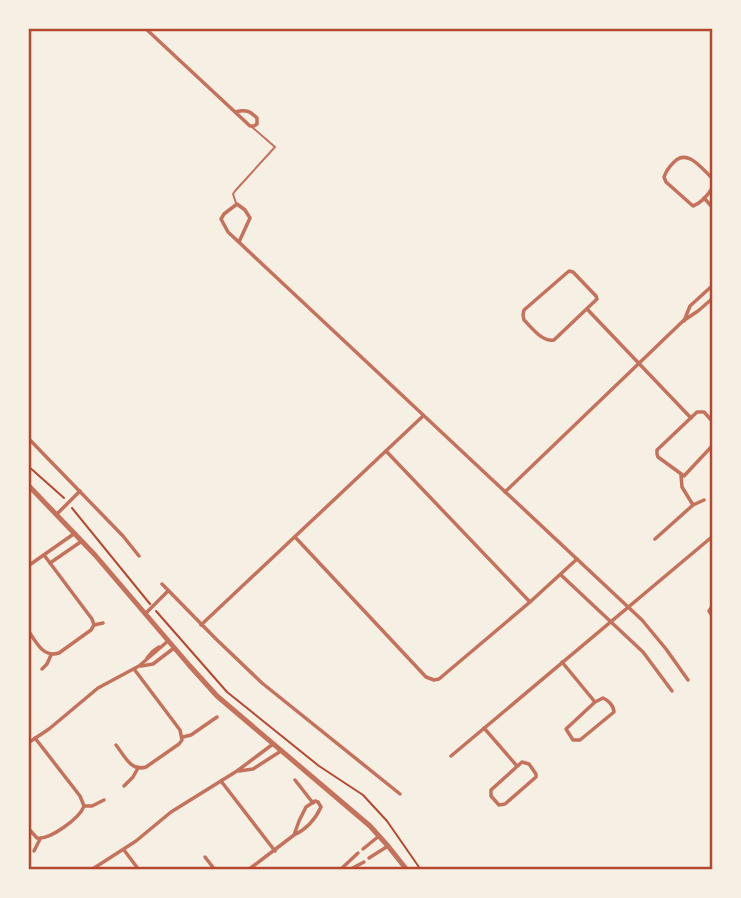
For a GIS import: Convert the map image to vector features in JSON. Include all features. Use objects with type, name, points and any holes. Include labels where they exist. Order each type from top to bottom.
[{"type":"street","points":[[145,28],[235,112],[250,126],[254,126],[258,121],[250,111],[235,112]]},
{"type":"street","points":[[713,179],[692,159],[685,156],[678,158],[664,177],[666,182],[693,206],[713,187]]},
{"type":"street","points":[[704,198],[713,208]]},
{"type":"street","points":[[239,242],[250,218],[237,204],[221,219],[228,232],[642,620],[688,680]]},
{"type":"street","points":[[569,271],[596,296],[587,309],[554,340],[548,341],[524,320],[523,315],[524,310],[569,271]]},
{"type":"street","points":[[683,321],[690,306],[713,285]]},
{"type":"street","points":[[505,492],[683,321],[713,298]]},
{"type":"street","points":[[587,309],[691,418]]},
{"type":"street","points":[[693,505],[682,488],[681,475],[656,454],[657,450],[701,411],[713,422]]},
{"type":"street","points":[[201,625],[423,416]]},
{"type":"street","points":[[28,438],[139,556]]},
{"type":"street","points":[[681,475],[688,473],[713,445]]},
{"type":"street","points":[[386,451],[530,603]]},
{"type":"street","points":[[28,485],[75,533],[217,696],[360,817],[380,836],[407,870]]},
{"type":"street","points":[[57,514],[80,491]]},
{"type":"street","points":[[655,539],[693,505],[704,500]]},
{"type":"street","points":[[28,566],[75,533]]},
{"type":"street","points":[[451,756],[713,536]]},
{"type":"street","points":[[295,537],[426,677],[434,680],[439,679],[530,603],[577,559]]},
{"type":"street","points":[[50,563],[82,541]]},
{"type":"street","points":[[44,555],[94,625]]},
{"type":"street","points":[[561,575],[643,652],[672,691]]},
{"type":"street","points":[[162,584],[262,683],[400,794]]},
{"type":"street","points":[[145,614],[168,591]]},
{"type":"street","points":[[713,605],[709,611],[713,617]]},
{"type":"street","points":[[28,630],[44,652],[51,655],[60,653],[94,625],[103,623]]},
{"type":"street","points":[[28,743],[90,694],[136,668],[168,641]]},
{"type":"street","points":[[136,668],[153,664],[174,648]]},
{"type":"street","points":[[42,669],[51,655]]},
{"type":"street","points":[[562,662],[595,702]]},
{"type":"street","points":[[136,668],[183,737]]},
{"type":"street","points":[[606,699],[614,712],[580,740],[573,740],[566,729],[595,702],[606,699]]},
{"type":"street","points":[[116,745],[131,764],[138,768],[146,767],[179,744],[183,737],[191,735],[217,718]]},
{"type":"street","points":[[484,728],[517,766]]},
{"type":"street","points":[[35,738],[80,796],[84,806]]},
{"type":"street","points":[[91,870],[124,850],[171,812],[237,771],[273,744]]},
{"type":"street","points":[[237,771],[253,769],[281,751]]},
{"type":"street","points":[[522,762],[529,764],[536,777],[505,804],[499,805],[491,796],[491,790],[517,766],[522,762]]},
{"type":"street","points":[[124,786],[138,768]]},
{"type":"street","points":[[295,780],[313,803]]},
{"type":"street","points":[[221,781],[275,851]]},
{"type":"street","points":[[84,806],[104,800]]},
{"type":"street","points":[[248,870],[311,824],[321,807],[318,802],[306,807],[294,835]]},
{"type":"street","points":[[34,851],[40,839],[50,836],[79,815],[84,806]]},
{"type":"street","points":[[28,828],[40,839]]},
{"type":"street","points":[[363,849],[380,836]]},
{"type":"street","points":[[369,858],[388,846]]},
{"type":"street","points":[[124,850],[139,870]]},
{"type":"street","points":[[340,870],[358,853]]},
{"type":"street","points":[[205,857],[215,870]]},
{"type":"street","points":[[349,870],[364,862]]},
{"type":"lane","points":[[237,204],[233,194],[275,147],[250,126]]},
{"type":"path","points":[[28,466],[68,502],[152,606],[227,692],[319,766],[363,795],[387,821],[421,870]]}]
